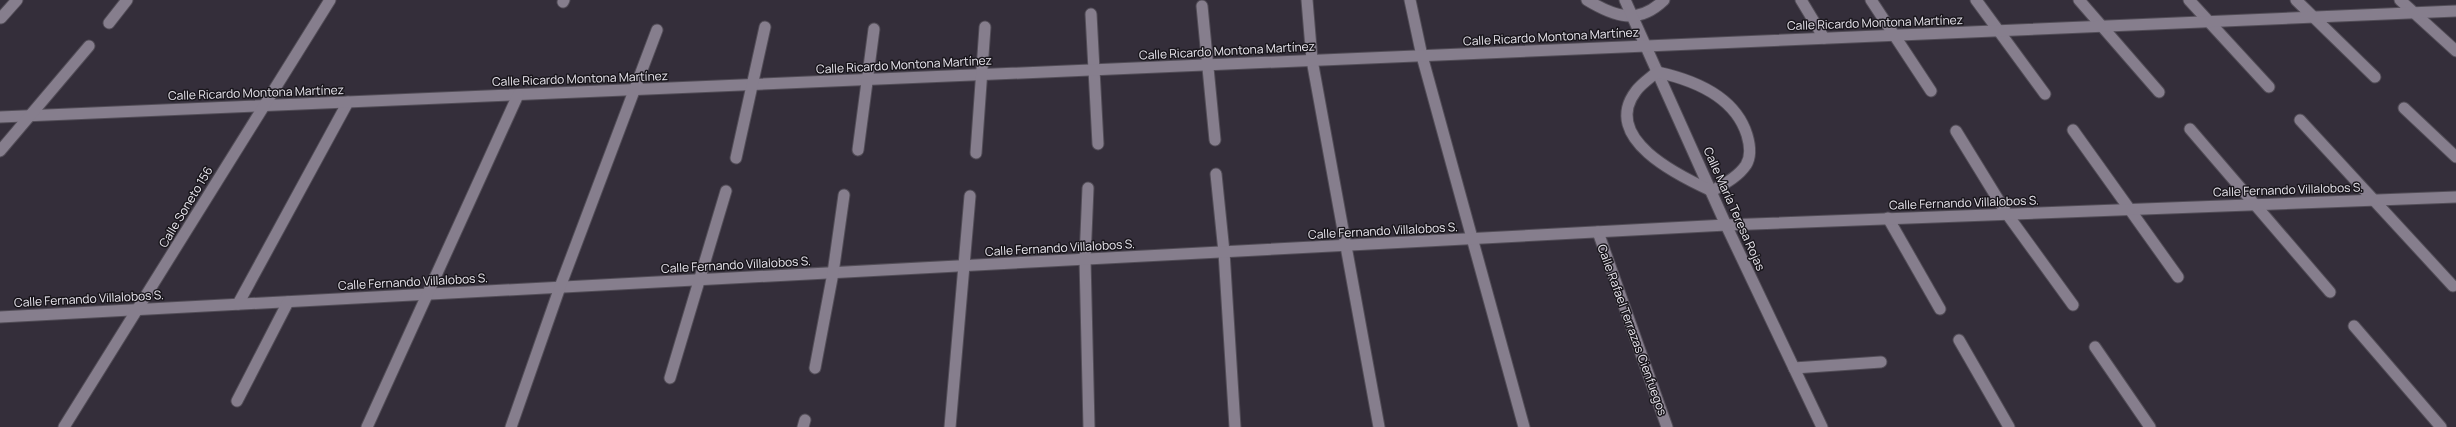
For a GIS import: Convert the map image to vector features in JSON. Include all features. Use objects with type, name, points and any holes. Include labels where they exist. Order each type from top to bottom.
[{"type":"street","points":[[1,18],[17,0]]},
{"type":"street","points":[[109,23],[126,0]]},
{"type":"street","name":"Calle Soneto 156","points":[[64,427],[140,310],[262,105],[330,0]]},
{"type":"street","points":[[1307,0],[1312,60],[1344,246],[1379,427]]},
{"type":"street","name":"Calle Fernando Villalobos S.","points":[[1410,0],[1422,56],[1474,239],[1524,427]]},
{"type":"street","points":[[1587,0],[1618,16],[1633,18],[1654,10],[1664,0]]},
{"type":"street","name":"Calle María Teresa Rojas","points":[[1624,0],[1712,191],[1726,225],[1822,427]]},
{"type":"street","points":[[1801,0],[1824,38]]},
{"type":"street","points":[[1871,0],[1931,91]]},
{"type":"street","points":[[1976,0],[1997,31],[2045,94]]},
{"type":"street","points":[[2079,0],[2159,92]]},
{"type":"street","points":[[2189,0],[2211,22],[2269,87]]},
{"type":"street","points":[[2296,0],[2375,77]]},
{"type":"street","points":[[2400,0],[2456,50]]},
{"type":"street","points":[[1202,6],[1209,65],[1215,140]]},
{"type":"street","name":"Calle Ricardo Montona Martínez","points":[[0,117],[2456,11]]},
{"type":"street","points":[[1091,14],[1098,144]]},
{"type":"street","points":[[736,158],[765,27]]},
{"type":"street","points":[[976,153],[986,27]]},
{"type":"street","points":[[858,150],[866,80],[874,29]]},
{"type":"street","points":[[510,427],[560,287],[636,90],[657,30]]},
{"type":"street","points":[[0,152],[89,46]]},
{"type":"street","points":[[1657,72],[1686,80],[1708,90],[1724,100],[1742,122],[1751,150],[1746,164],[1712,191],[1683,179],[1656,162],[1643,151],[1630,128],[1628,104],[1631,96],[1647,78],[1657,72]]},
{"type":"street","points":[[367,427],[518,95]]},
{"type":"street","points":[[238,304],[348,102]]},
{"type":"street","points":[[2404,108],[2456,157]]},
{"type":"street","points":[[2300,120],[2453,286]]},
{"type":"street","points":[[2190,129],[2330,292]]},
{"type":"street","points":[[2072,130],[2178,277]]},
{"type":"street","points":[[1956,131],[2007,214],[2073,305]]},
{"type":"street","points":[[1216,174],[1224,252],[1236,427]]},
{"type":"street","points":[[1088,188],[1085,259],[1089,427]]},
{"type":"street","points":[[670,378],[701,280],[726,191]]},
{"type":"street","points":[[814,368],[833,273],[844,195]]},
{"type":"street","points":[[950,427],[970,196]]},
{"type":"street","name":"Calle Fernando Villalobos S.","points":[[0,317],[1726,225],[2456,197]]},
{"type":"street","points":[[1888,218],[1940,309]]},
{"type":"street","name":"Calle Rafael Terrazas Cienfuegos","points":[[1598,232],[1667,427]]},
{"type":"street","points":[[237,401],[288,302]]},
{"type":"street","points":[[2354,326],[2441,427]]},
{"type":"street","points":[[1959,340],[2009,427]]},
{"type":"street","points":[[2095,347],[2150,427]]},
{"type":"street","points":[[1794,368],[1881,362]]}]
